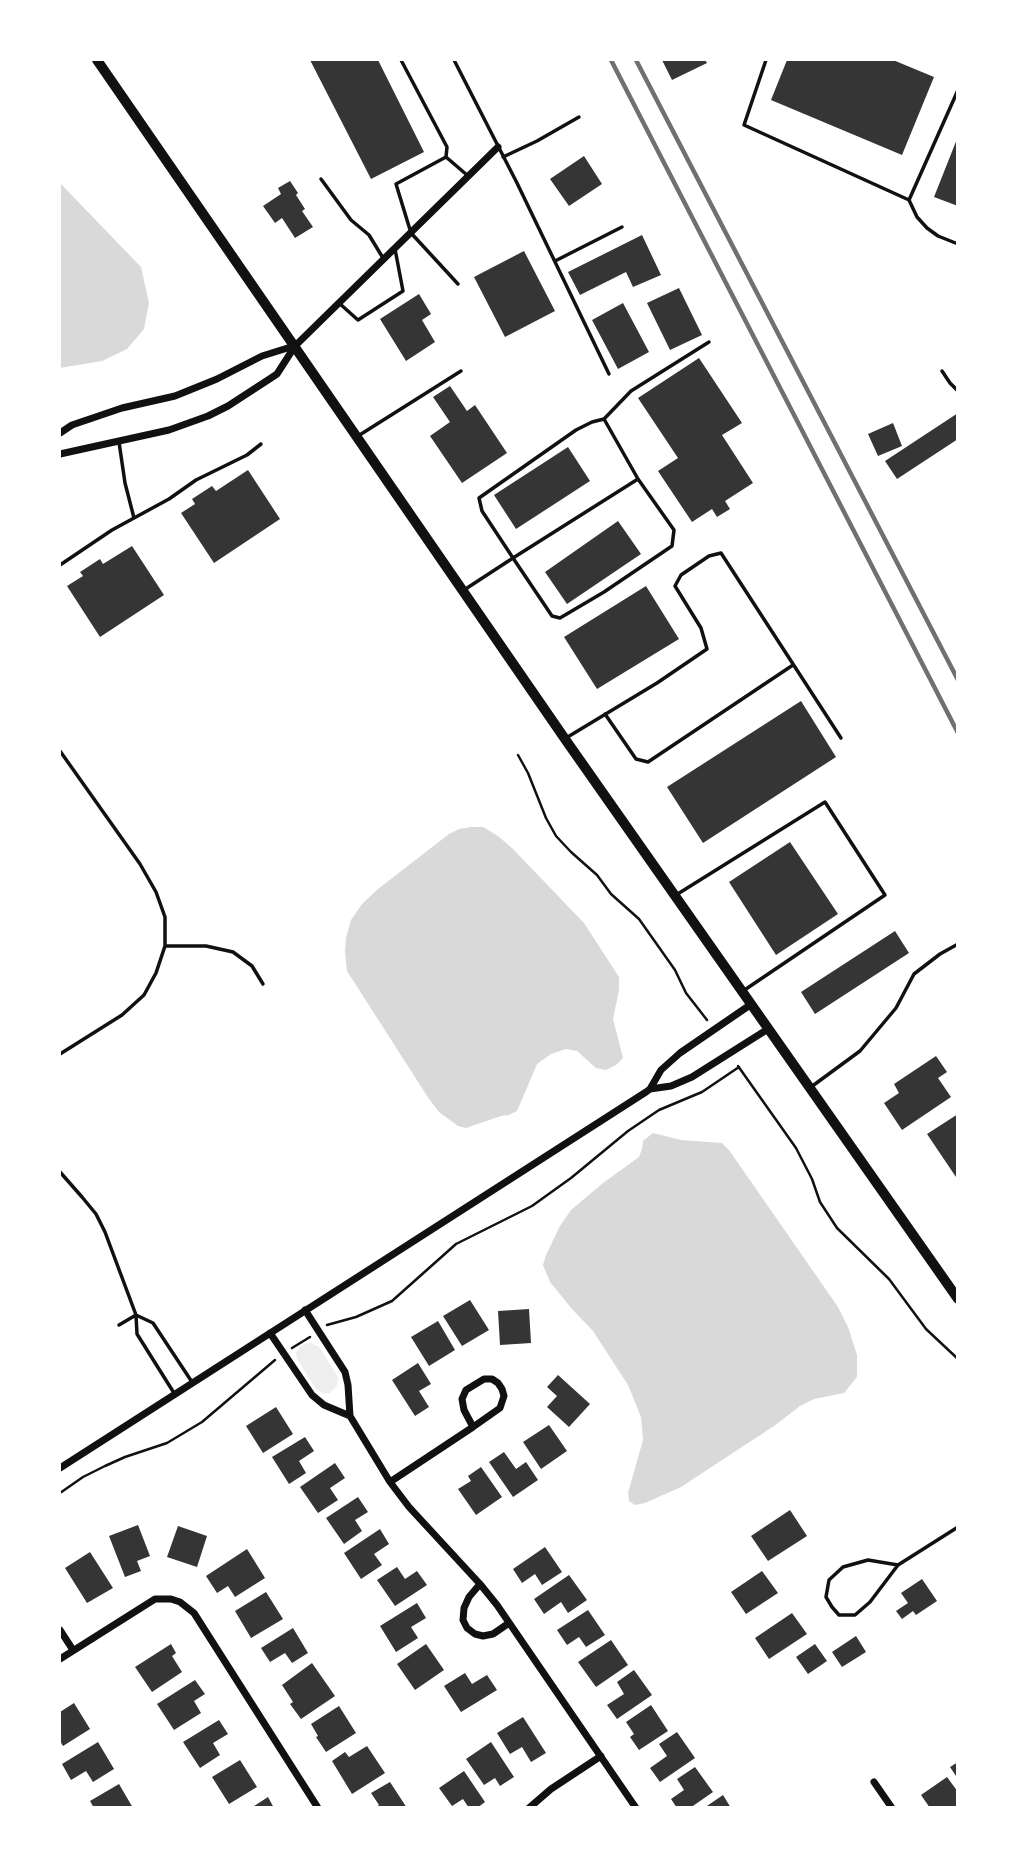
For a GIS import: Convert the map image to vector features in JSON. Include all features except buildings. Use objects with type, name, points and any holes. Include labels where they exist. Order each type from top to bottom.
[{"type":"main road","points":[[97,60],[674,897],[957,1299]]},
{"type":"street","points":[[60,454],[169,430],[208,416],[277,374],[295,346],[498,148]]},
{"type":"street","points":[[60,433],[72,425],[110,412],[175,396],[262,356],[295,346]]},
{"type":"street","points":[[60,1468],[617,1111],[648,1090],[661,1070],[680,1053],[750,1005]]},
{"type":"street","points":[[648,1090],[671,1086],[692,1077],[768,1029]]},
{"type":"street","points":[[305,1310],[345,1372],[350,1416],[390,1482],[409,1507],[480,1584],[636,1808]]},
{"type":"street","points":[[270,1333],[312,1395],[324,1405],[350,1416]]},
{"type":"street","points":[[390,1482],[472,1427],[500,1408],[503,1396],[498,1383],[484,1379],[466,1390],[462,1399],[472,1427]]},
{"type":"street","points":[[480,1584],[464,1608],[463,1620],[467,1628],[483,1636],[493,1634],[509,1623]]},
{"type":"street","points":[[60,1659],[155,1599],[170,1599],[187,1606],[318,1808]]},
{"type":"street","points":[[60,1630],[73,1650]]},
{"type":"street","points":[[528,1808],[551,1789],[601,1756]]},
{"type":"street","points":[[874,1782],[892,1808]]},
{"type":"lane","points":[[401,60],[447,147],[446,157]]},
{"type":"lane","points":[[454,60],[609,374]]},
{"type":"lane","points":[[766,60],[744,125],[909,200],[917,217],[927,228],[957,244]]},
{"type":"lane","points":[[909,200],[957,90]]},
{"type":"lane","points":[[503,157],[579,117]]},
{"type":"lane","points":[[446,157],[469,176]]},
{"type":"lane","points":[[446,157],[396,184],[411,233],[458,284]]},
{"type":"lane","points":[[321,179],[351,220],[369,235],[384,260]]},
{"type":"lane","points":[[555,261],[622,227]]},
{"type":"lane","points":[[339,303],[358,320],[402,291],[395,249]]},
{"type":"lane","points":[[604,419],[638,479],[674,530],[672,546],[560,618],[552,616],[482,511],[479,498],[576,430],[604,419],[631,391],[709,342]]},
{"type":"lane","points":[[356,437],[461,371]]},
{"type":"lane","points":[[942,371],[957,391]]},
{"type":"lane","points":[[119,442],[134,518]]},
{"type":"lane","points":[[60,565],[112,530],[169,499],[196,480],[247,455],[261,444]]},
{"type":"lane","points":[[462,591],[638,479]]},
{"type":"lane","points":[[565,739],[708,649],[701,628],[675,586],[681,575],[709,556],[721,553],[841,738]]},
{"type":"lane","points":[[605,714],[636,759],[648,762],[793,665]]},
{"type":"lane","points":[[60,752],[140,864],[156,892],[165,917],[165,946],[156,973],[144,995],[122,1015],[60,1054]]},
{"type":"lane","points":[[674,897],[825,802],[885,895],[741,992]]},
{"type":"lane","points":[[809,1088],[860,1051],[896,1009],[914,974],[957,944]]},
{"type":"lane","points":[[165,946],[206,946],[233,953],[252,967],[263,984]]},
{"type":"lane","points":[[60,1172],[96,1214],[106,1232],[136,1315],[137,1334],[175,1394]]},
{"type":"lane","points":[[118,1325],[136,1315]]},
{"type":"lane","points":[[136,1315],[153,1323],[192,1382]]},
{"type":"lane","points":[[898,1565],[868,1560],[843,1567],[829,1580],[826,1597],[839,1615],[855,1615],[870,1602],[898,1565],[957,1527]]},
{"type":"path","points":[[60,1493],[105,1466],[167,1443],[202,1422],[268,1364],[328,1325],[356,1317],[392,1301],[456,1244],[532,1206],[571,1178],[628,1130],[659,1110],[702,1092],[739,1067]]},
{"type":"shaded area","points":[[60,183],[141,267],[149,303],[144,329],[127,349],[102,361],[60,368]]},
{"type":"shaded area","points":[[471,827],[483,827],[498,836],[584,923],[619,977],[613,1019],[623,1058],[606,1070],[596,1068],[577,1051],[566,1049],[551,1054],[537,1064],[517,1111],[466,1128],[458,1126],[439,1112],[429,1099],[347,971],[345,952],[351,920],[362,904],[449,834]]},
{"type":"shaded area","points":[[653,1133],[681,1140],[722,1143],[729,1150],[838,1307],[857,1355],[857,1377],[844,1393],[814,1399],[800,1406],[681,1487],[635,1505],[629,1501],[628,1493],[643,1440],[641,1417],[628,1385],[593,1331],[550,1282],[543,1265],[560,1226],[571,1210],[639,1157],[643,1141]]},
{"type":"shaded area","points":[[311,1343],[319,1347],[338,1377],[337,1386],[330,1393],[324,1394],[316,1389],[297,1359],[299,1348]]},
{"type":"railway","points":[[611,60],[958,733]]},
{"type":"railway","points":[[636,60],[958,680]]}]
